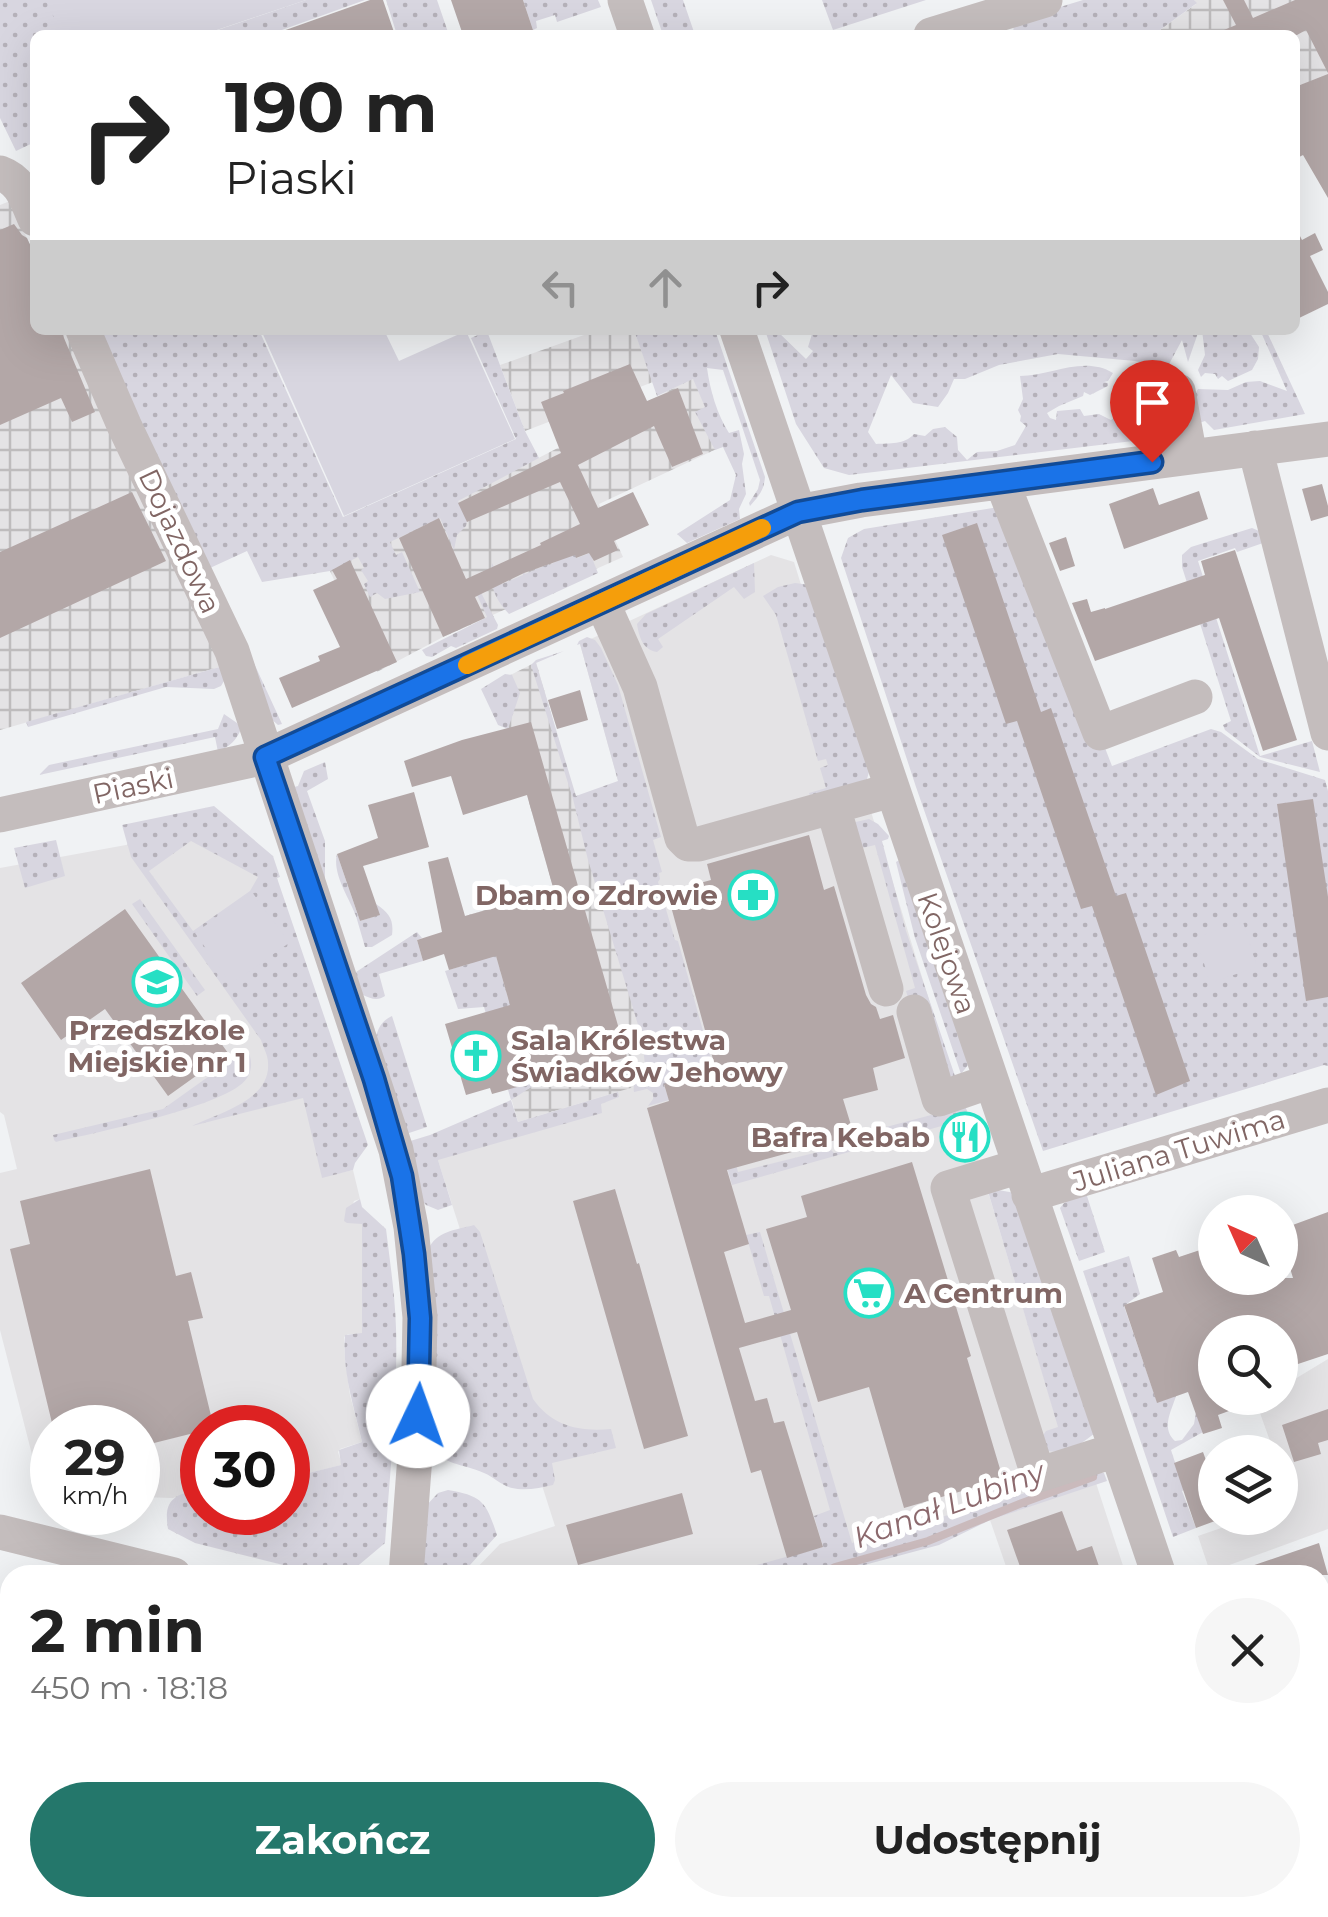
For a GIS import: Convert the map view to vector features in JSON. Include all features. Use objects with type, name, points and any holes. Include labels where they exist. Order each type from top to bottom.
[{"type":"street","points":[[625,0],[635,30]]},
{"type":"street","points":[[948,30],[1045,0]]},
{"type":"street","points":[[0,173],[21,188],[30,208]]},
{"type":"street","name":"Dojazdowa","points":[[85,335],[232,651],[265,757]]},
{"type":"street","name":"Kolejowa","points":[[739,335],[1155,1565]]},
{"type":"street","points":[[1178,392],[1190,457]]},
{"type":"street","name":"Piaski","points":[[0,814],[265,757],[798,512],[862,500],[1328,438]]},
{"type":"street","points":[[1255,448],[1328,733]]},
{"type":"street","points":[[1002,482],[1100,733],[1195,697]]},
{"type":"street","points":[[602,602],[640,688],[682,838],[688,844],[892,790]]},
{"type":"street","points":[[265,757],[393,1140],[411,1227],[421,1355],[407,1565]]},
{"type":"street","points":[[833,807],[886,989]]},
{"type":"street","points":[[914,1012],[939,1100],[991,1080]]},
{"type":"street","name":"Juliana Tuwima","points":[[1116,1450],[1038,1474],[948,1188],[1025,1180],[1328,1105]]},
{"type":"street","points":[[0,1532],[134,1565]]},
{"type":"shaded area","points":[[0,0],[83,0],[107,30],[30,30],[30,144],[16,151],[0,118]]},
{"type":"shaded area","points":[[46,0],[306,0],[217,30],[60,30]]},
{"type":"shaded area","points":[[306,0],[365,0],[282,30],[218,30]]},
{"type":"shaded area","points":[[386,0],[437,0],[447,30],[395,30]]},
{"type":"shaded area","points":[[523,0],[598,0],[601,7],[557,22],[555,15],[536,21],[537,28],[533,30]]},
{"type":"shaded area","points":[[651,0],[683,0],[693,30],[661,30]]},
{"type":"shaded area","points":[[822,0],[926,0],[833,30]]},
{"type":"shaded area","points":[[1083,0],[1197,3],[1160,30],[1013,30],[1014,21]]},
{"type":"shaded area","points":[[1194,0],[1328,0],[1328,139],[1300,157],[1300,30],[1160,30],[1196,4]]},
{"type":"shaded area","points":[[10,201],[30,245],[30,335],[70,335],[223,666],[0,730],[0,205]]},
{"type":"shaded area","points":[[102,335],[261,335],[343,517],[516,439],[471,338],[489,335],[539,458],[458,501],[467,521],[457,535],[454,550],[440,518],[390,542],[396,555],[402,552],[420,592],[385,599],[377,593],[370,597],[358,557],[330,571],[262,582],[247,551],[210,568],[282,724],[278,725],[261,710]]},
{"type":"shaded area","points":[[263,335],[386,335],[399,361],[457,335],[468,335],[515,439],[344,516]]},
{"type":"shaded area","points":[[584,335],[636,335],[653,382],[525,431],[500,365]]},
{"type":"shaded area","points":[[636,335],[717,335],[765,477],[761,493],[750,506],[760,480],[723,370],[707,368],[725,426],[729,433],[739,430],[746,494],[739,509],[740,519],[687,543],[677,534],[730,500],[736,475],[723,447],[715,450],[695,412],[705,407],[693,379],[657,396]]},
{"type":"shaded area","points":[[767,335],[781,335],[806,359],[813,351],[808,347],[812,335],[1197,335],[1188,362],[1182,340],[1167,368],[1058,354],[999,365],[965,379],[954,379],[938,407],[913,403],[891,375],[868,432],[876,444],[892,443],[945,427],[957,437],[958,450],[967,460],[977,452],[1015,445],[1026,426],[1020,421],[1018,410],[1023,399],[1020,376],[1090,366],[1113,373],[1104,382],[1108,386],[1090,395],[1084,392],[1047,413],[1050,418],[1056,420],[1057,411],[1080,409],[1084,416],[1099,414],[1111,420],[1132,415],[1132,421],[1153,418],[1163,406],[1168,410],[1168,431],[1158,438],[849,475],[824,468],[796,424]]},
{"type":"shaded area","points":[[1203,335],[1251,335],[1259,347],[1252,370],[1228,381],[1215,374],[1205,373],[1201,377],[1198,370],[1205,355]]},
{"type":"shaded area","points":[[1262,335],[1268,335],[1305,414],[1214,430],[1205,421],[1196,424],[1194,396],[1198,389],[1228,390],[1260,381],[1287,391]]},
{"type":"shaded area","points":[[693,378],[723,446],[599,504],[623,557],[443,637],[377,672],[330,571],[334,564]]},
{"type":"shaded area","points":[[1011,505],[1112,766],[1211,729],[1258,759],[1325,780],[1328,791],[1328,1066],[1043,1151],[841,558],[848,538],[864,529]]},
{"type":"shaded area","points":[[1252,528],[1264,533],[1266,542],[1198,561],[1260,756],[1312,741],[1320,772],[1260,757],[1223,725],[1231,721],[1182,567],[1182,555],[1191,547]]},
{"type":"shaded area","points":[[574,553],[577,558],[590,553],[598,573],[509,614],[492,584],[492,563],[502,584],[523,575],[523,570],[525,574],[535,570],[535,566],[537,569],[546,565],[546,559],[549,565]]},
{"type":"shaded area","points":[[771,555],[794,562],[1073,1475],[825,1565],[480,1565],[500,1544],[555,1526],[434,1148],[698,1067],[580,644]]},
{"type":"shaded area","points":[[754,563],[755,592],[744,599],[734,587],[658,639],[663,647],[657,652],[645,646],[637,624],[646,614]]},
{"type":"shaded area","points":[[795,583],[810,585],[869,772],[867,779],[812,802],[809,793],[826,788],[820,768],[828,765],[826,759],[818,761],[776,615],[763,596]]},
{"type":"shaded area","points":[[477,585],[497,629],[456,648],[451,646],[432,657],[426,656],[422,650],[487,617],[473,586]]},
{"type":"shaded area","points":[[587,637],[601,648],[618,685],[661,837],[653,840],[662,872],[658,882],[732,1135],[729,1139],[738,1172],[830,1149],[834,1153],[852,1148],[853,1143],[872,1137],[871,1131],[965,1106],[970,1118],[732,1185],[699,1067],[672,1075],[674,1081],[664,1085],[669,1100],[648,1106],[653,1093],[647,1089],[634,1092],[635,1081],[645,1065],[642,1038],[531,665],[564,651],[536,663],[576,796],[618,781],[580,644],[577,645]]},
{"type":"shaded area","points":[[536,662],[657,1080],[518,1122],[468,947],[465,916],[554,890],[495,683]]},
{"type":"shaded area","points":[[223,666],[224,681],[214,689],[166,687],[28,727],[26,722]]},
{"type":"shaded area","points":[[505,674],[512,675],[520,693],[508,729],[498,725],[481,689]]},
{"type":"shaded area","points":[[224,714],[241,729],[232,743],[218,752],[215,737],[39,775],[49,765],[218,729]]},
{"type":"shaded area","points":[[325,762],[328,779],[307,791],[325,841],[325,888],[290,788],[298,786],[304,771]]},
{"type":"shaded area","points":[[214,806],[273,856],[280,877],[277,878],[368,1145],[353,1170],[322,1178],[303,1098],[192,1126],[252,1096],[267,1076],[267,1057],[261,1040],[131,857],[122,825]],"holes":[[[191,841],[258,877],[250,891],[193,931],[149,871]]]},
{"type":"shaded area","points":[[869,819],[889,836],[882,841],[906,931],[955,1076],[946,1071],[925,998],[909,1001],[906,991],[915,988],[875,845],[858,849],[851,823]]},
{"type":"shaded area","points":[[197,832],[277,877],[322,1177],[353,1170],[360,1199],[354,1201],[347,1223],[362,1223],[362,1334],[344,1337],[350,1395],[362,1442],[340,1449],[342,1465],[310,1473],[310,1405],[180,1405],[180,1496],[173,1498],[160,1498],[160,1405],[30,1405],[30,1447],[0,1330],[0,1173],[17,1169],[0,1112],[0,868]]},
{"type":"shaded area","points":[[56,840],[65,876],[25,888],[14,848]]},
{"type":"shaded area","points":[[337,854],[360,921],[379,915],[376,904],[391,921],[392,935],[372,947],[365,947],[339,877]]},
{"type":"shaded area","points":[[903,858],[968,1065],[961,1074],[915,938],[896,862]]},
{"type":"shaded area","points":[[252,892],[289,943],[231,984],[195,933]]},
{"type":"shaded area","points":[[140,899],[205,990],[197,996],[132,904]]},
{"type":"shaded area","points":[[1243,922],[1257,967],[1210,983],[1196,937]]},
{"type":"shaded area","points":[[417,932],[422,938],[417,940],[423,961],[379,974],[385,996],[382,998],[363,995],[353,974]]},
{"type":"shaded area","points":[[492,942],[533,1086],[511,1100],[484,1007],[458,1009],[445,971],[472,963],[468,947]]},
{"type":"shaded area","points":[[392,1016],[427,1127],[406,1134],[375,1040],[380,1025]]},
{"type":"shaded area","points":[[247,1049],[251,1064],[247,1078],[215,1099],[128,1125],[54,1140],[53,1135],[163,1109]]},
{"type":"shaded area","points":[[618,1092],[619,1097],[601,1104],[602,1113],[438,1160],[452,1205],[438,1210],[426,1205],[420,1198],[407,1142],[511,1100],[518,1122]]},
{"type":"shaded area","points":[[987,1188],[1015,1193],[1097,1431],[1068,1449],[1048,1451],[1042,1437],[1058,1427]]},
{"type":"shaded area","points":[[1082,1193],[1087,1196],[1105,1252],[1079,1261],[1060,1208]]},
{"type":"shaded area","points":[[360,1199],[362,1207],[386,1229],[395,1303],[396,1382],[385,1543],[359,1565],[283,1565],[195,1543],[168,1529],[170,1502],[179,1495],[180,1535],[310,1535],[310,1473],[341,1465],[339,1450],[362,1442],[349,1389],[345,1335],[362,1333],[362,1224],[344,1221],[346,1208]]},
{"type":"shaded area","points":[[474,1225],[480,1232],[533,1399],[567,1425],[611,1429],[616,1448],[552,1463],[553,1485],[508,1487],[484,1473],[446,1460],[429,1443],[428,1250],[441,1235]]},
{"type":"shaded area","points":[[760,1232],[852,1543],[988,1506],[1083,1472],[1104,1473],[1107,1481],[990,1520],[939,1545],[864,1565],[756,1565],[823,1547],[814,1516],[830,1510],[769,1296],[764,1296],[746,1235]]},
{"type":"shaded area","points":[[1129,1256],[1140,1294],[1124,1306],[1157,1402],[1176,1396],[1168,1420],[1175,1441],[1182,1440],[1194,1424],[1197,1407],[1203,1432],[1171,1450],[1196,1528],[1173,1537],[1083,1271]]},
{"type":"shaded area","points":[[1328,1359],[1328,1529],[1229,1565],[1208,1565],[1198,1536],[1201,1535],[1298,1535],[1298,1435],[1268,1435],[1261,1415],[1298,1415],[1298,1377]]},
{"type":"shaded area","points":[[1096,1483],[1123,1565],[1006,1565],[990,1520]]},
{"type":"shaded area","points":[[448,1490],[469,1495],[482,1502],[490,1515],[497,1535],[470,1565],[421,1565],[424,1508],[438,1493]]},
{"type":"building","points":[[370,0],[383,0],[393,30],[286,30]]},
{"type":"building","points":[[451,0],[523,0],[533,30],[461,30]]},
{"type":"building","points":[[1223,0],[1244,0],[1253,18],[1295,0],[1328,0],[1328,73],[1306,30],[1300,33],[1300,30],[1224,30],[1236,25]]},
{"type":"building","points":[[1328,74],[1328,198],[1303,155],[1300,156],[1300,85]]},
{"type":"building","points":[[14,224],[30,245],[30,335],[63,335],[95,412],[72,422],[61,398],[0,425],[0,230]]},
{"type":"building","points":[[1315,233],[1323,250],[1310,256],[1328,292],[1328,304],[1300,318],[1300,236],[1302,240]]},
{"type":"building","points":[[630,364],[647,401],[678,388],[703,454],[672,467],[654,426],[578,465],[598,508],[633,492],[649,525],[614,541],[618,550],[594,561],[589,553],[576,558],[575,555],[524,573],[475,597],[485,618],[443,637],[399,538],[439,518],[466,579],[580,524],[560,482],[467,522],[458,503],[561,453],[541,402]]},
{"type":"building","points":[[1322,484],[1328,516],[1311,521],[1302,489]]},
{"type":"building","points":[[1153,488],[1159,505],[1199,491],[1208,519],[1124,549],[1109,504]]},
{"type":"building","points":[[132,492],[166,561],[0,638],[0,552]]},
{"type":"building","points":[[977,523],[1041,712],[1051,708],[1116,896],[1126,893],[1190,1081],[1156,1095],[1092,906],[1081,909],[1017,721],[1006,724],[942,535]]},
{"type":"building","points":[[1066,537],[1075,566],[1060,571],[1049,543]]},
{"type":"building","points":[[1235,550],[1297,740],[1263,751],[1219,618],[1095,661],[1072,603],[1087,599],[1091,612],[1105,609],[1205,575],[1201,561]]},
{"type":"building","points":[[350,560],[397,662],[292,708],[279,678],[320,661],[318,656],[340,647],[313,590],[337,579],[332,570]]},
{"type":"building","points":[[580,690],[588,720],[557,729],[548,700]]},
{"type":"building","points":[[531,722],[627,1057],[533,1086],[532,1083],[492,1094],[490,1088],[466,1095],[445,1024],[510,1005],[496,956],[449,970],[444,954],[423,961],[417,940],[442,932],[428,862],[448,857],[465,916],[554,891],[527,795],[463,815],[451,776],[412,787],[404,761],[462,740]]},
{"type":"building","points":[[414,792],[429,847],[363,866],[380,915],[360,921],[337,854],[378,838],[368,805]]},
{"type":"building","points":[[1313,799],[1328,897],[1328,997],[1306,1001],[1277,804]]},
{"type":"building","points":[[809,835],[824,890],[834,886],[866,995],[880,1019],[893,1015],[905,1058],[873,1068],[878,1090],[843,1099],[854,1135],[727,1170],[749,1244],[724,1252],[745,1323],[791,1310],[766,1229],[807,1217],[801,1196],[912,1162],[971,1356],[967,1358],[1003,1479],[904,1508],[869,1387],[818,1402],[797,1332],[739,1348],[755,1401],[767,1398],[774,1423],[784,1421],[823,1547],[787,1558],[761,1470],[751,1473],[647,1108],[669,1101],[664,1084],[674,1081],[672,1075],[714,1063],[667,892],[711,880],[707,864]]},
{"type":"building","points":[[125,909],[228,1053],[168,1096],[105,1009],[61,1040],[21,983]]},
{"type":"building","points":[[150,1169],[176,1276],[191,1272],[203,1318],[188,1321],[208,1405],[180,1405],[180,1436],[160,1442],[160,1405],[48,1405],[10,1249],[30,1244],[20,1201]]},
{"type":"building","points":[[615,1189],[688,1436],[644,1449],[573,1201]]},
{"type":"building","points":[[1328,1212],[1328,1354],[1298,1364],[1298,1315],[1198,1315],[1198,1415],[1218,1415],[1222,1428],[1203,1434],[1188,1392],[1157,1403],[1124,1305],[1163,1292],[1152,1258],[1176,1250],[1179,1257],[1198,1251],[1198,1295],[1298,1295],[1298,1223]]},
{"type":"building","points":[[1328,1409],[1328,1440],[1318,1443],[1321,1454],[1298,1461],[1298,1435],[1285,1435],[1282,1425]]},
{"type":"building","points":[[1198,1454],[1196,1528],[1174,1463]]},
{"type":"building","points":[[682,1493],[693,1534],[578,1565],[566,1525]]},
{"type":"building","points":[[1062,1511],[1077,1551],[1092,1546],[1099,1565],[1019,1565],[1007,1530]]},
{"type":"building","points":[[1319,1543],[1325,1565],[1255,1565]]},
{"type":"waterway","name":"Kanał Lubiny","points":[[842,1565],[928,1541],[1093,1477]]},
{"type":"slow traffic","points":[[467,665],[762,528]]},
{"type":"place","name":"Dbam o Zdrowie","points":[[753,895]]},
{"type":"place","name":"Przedszkole Miejskie nr 1","points":[[157,982]]},
{"type":"place","name":"Sala Królestwa Świadków Jehowy","points":[[476,1056]]},
{"type":"place","name":"Bafra Kebab","points":[[965,1137]]},
{"type":"place","name":"A Centrum","points":[[869,1293]]},
{"type":"route","points":[[418,1416],[418,1280],[402,1176],[374,1079],[265,757],[798,512],[1152,462]]}]
